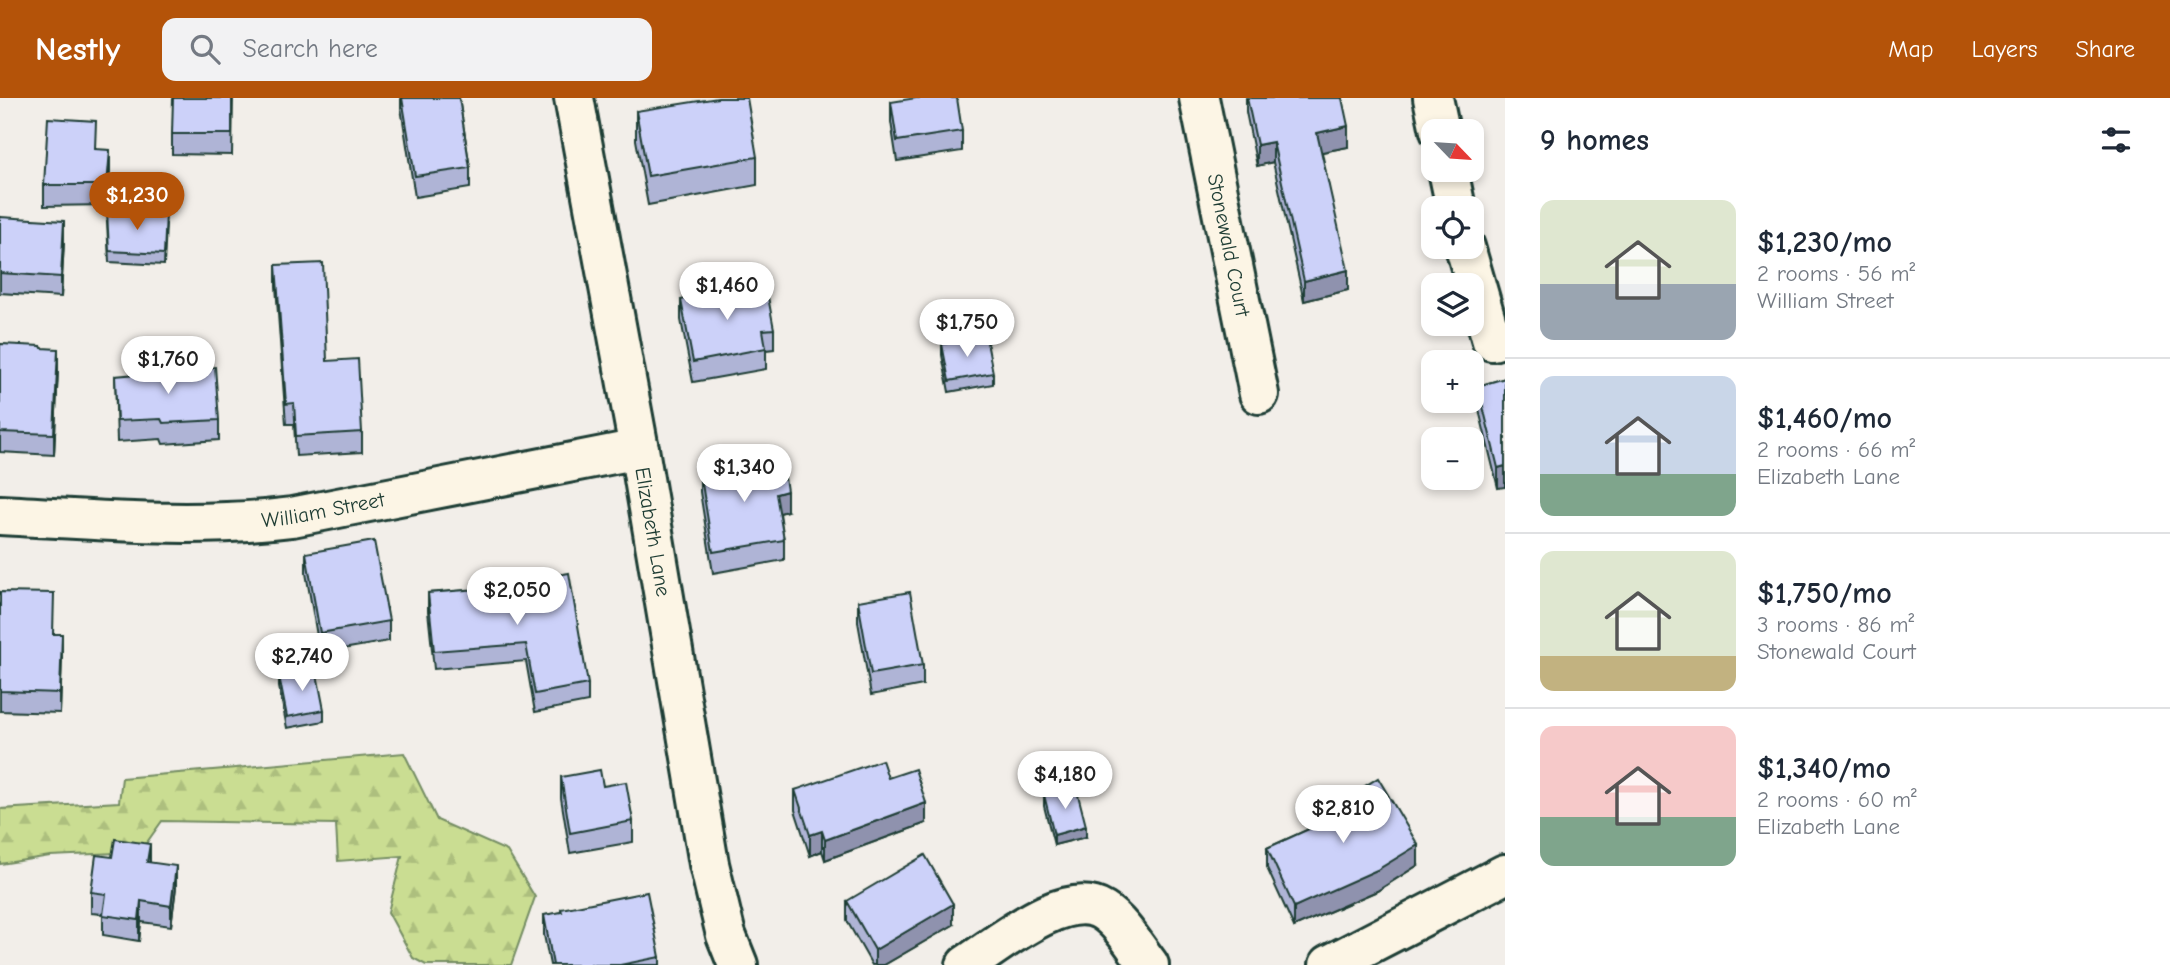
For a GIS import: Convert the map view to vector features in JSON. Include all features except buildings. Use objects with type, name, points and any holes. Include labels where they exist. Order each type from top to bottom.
[{"type":"street","name":"Elizabeth Lane","points":[[574,98],[639,449],[709,864],[726,935],[738,965]]},
{"type":"street","name":"Stonewald Court","points":[[1199,98],[1259,394]]},
{"type":"street","points":[[1433,98],[1437,119]]},
{"type":"street","points":[[1469,259],[1499,339]]},
{"type":"street","name":"William Street","points":[[0,515],[192,525],[247,522],[292,517],[639,449]]},
{"type":"street","points":[[1329,965],[1505,874]]},
{"type":"street","points":[[966,965],[1060,908],[1085,904],[1114,920],[1149,965]]},
{"type":"green space","points":[[404,753],[437,820],[507,851],[535,897],[511,965],[426,965],[413,958],[388,912],[402,856],[338,861],[336,824],[162,821],[140,852],[50,856],[0,864],[0,809],[119,802],[122,778]]}]
